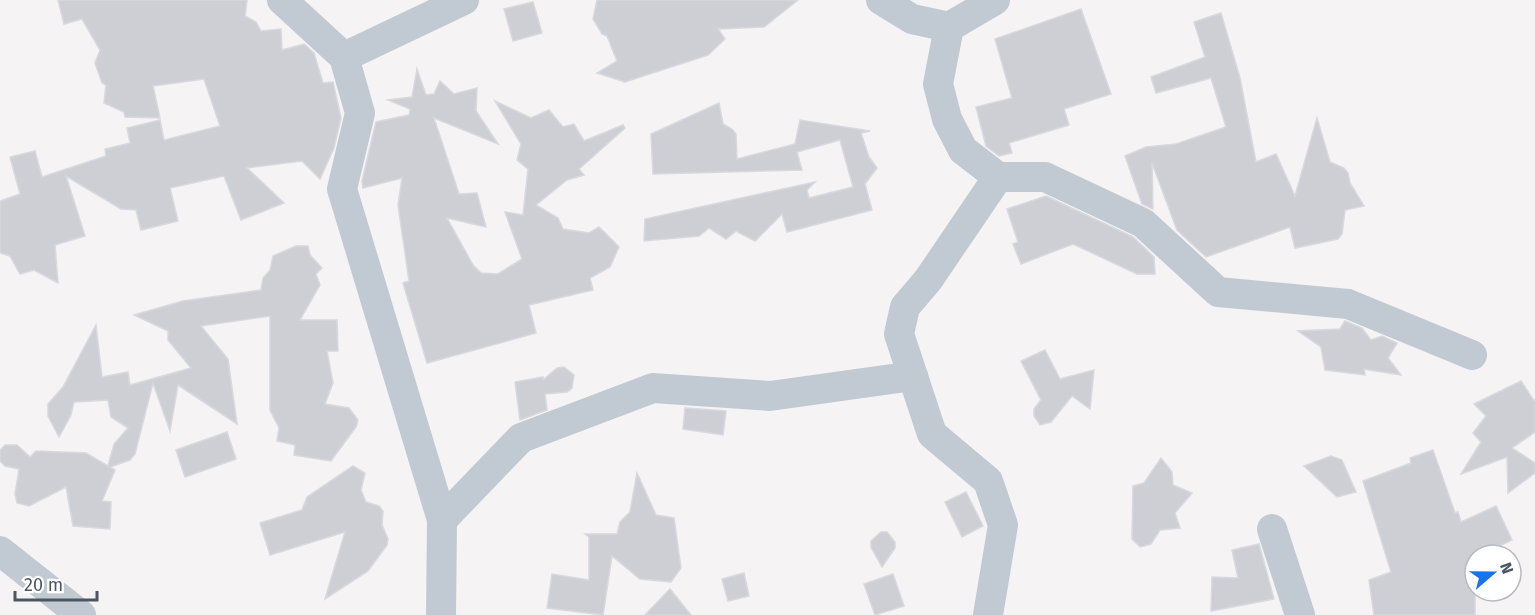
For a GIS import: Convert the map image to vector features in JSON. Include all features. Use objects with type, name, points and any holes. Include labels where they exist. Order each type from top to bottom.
[{"type":"street","points":[[282,0],[344,57],[360,113],[342,189],[442,520],[441,615]]},
{"type":"street","points":[[344,57],[464,0]]},
{"type":"street","points":[[881,0],[912,19],[949,27],[995,0]]},
{"type":"street","points":[[949,27],[938,84],[947,119],[963,150],[998,177],[1045,177],[1143,223],[1218,292],[1348,304],[1472,355]]},
{"type":"street","points":[[988,615],[1003,525],[988,481],[932,434],[898,334],[904,307],[928,280],[998,177]]},
{"type":"street","points":[[442,520],[521,438],[653,388],[770,396],[913,376]]},
{"type":"street","points":[[1272,529],[1300,615]]},
{"type":"street","points":[[0,551],[81,615]]},
{"type":"building","points":[[58,0],[247,0],[245,16],[256,22],[261,31],[281,29],[282,50],[304,44],[314,53],[323,83],[333,82],[341,118],[334,148],[320,179],[302,161],[247,168],[284,203],[241,220],[224,176],[170,188],[178,221],[141,230],[136,210],[121,209],[66,176],[85,236],[55,245],[58,283],[34,270],[20,274],[10,256],[0,253],[0,201],[20,194],[10,157],[35,151],[42,177],[106,156],[105,149],[130,143],[127,128],[160,120],[164,140],[220,126],[204,79],[153,86],[160,118],[125,117],[124,112],[104,103],[106,85],[102,83],[95,63],[100,50],[82,19],[64,24]]},
{"type":"building","points":[[597,0],[798,0],[764,27],[718,29],[725,39],[708,55],[625,82],[597,73],[617,61],[607,36],[602,34],[593,19]]},
{"type":"building","points":[[533,2],[542,33],[513,41],[504,9]]},
{"type":"building","points":[[1081,9],[1111,94],[1064,109],[1069,125],[1009,143],[1012,153],[999,156],[986,146],[976,107],[1012,98],[995,39]]},
{"type":"building","points":[[1221,13],[1240,78],[1256,162],[1276,154],[1295,196],[1317,118],[1330,162],[1344,168],[1348,173],[1350,183],[1364,206],[1345,210],[1342,234],[1338,239],[1295,248],[1290,227],[1206,257],[1177,230],[1152,163],[1153,209],[1142,204],[1125,156],[1146,147],[1176,144],[1226,127],[1211,78],[1156,93],[1151,77],[1205,57],[1194,22]]},
{"type":"building","points":[[417,69],[426,95],[434,94],[440,81],[454,94],[477,88],[476,111],[498,144],[434,118],[459,194],[477,193],[486,227],[447,218],[473,265],[481,273],[498,274],[522,259],[505,212],[523,215],[528,169],[517,160],[521,144],[495,101],[531,118],[549,110],[563,127],[574,124],[584,141],[623,125],[625,128],[579,169],[584,175],[567,180],[536,205],[558,218],[563,229],[589,233],[599,227],[619,247],[610,267],[590,278],[593,290],[529,305],[536,333],[427,363],[403,283],[409,281],[398,205],[402,178],[363,188],[362,181],[376,122],[409,115],[410,109],[388,100],[412,97]]},
{"type":"building","points":[[719,103],[723,124],[736,134],[737,159],[795,144],[800,120],[870,131],[861,133],[869,157],[877,168],[865,184],[872,210],[787,232],[782,214],[755,241],[736,231],[726,239],[709,228],[699,236],[644,241],[645,219],[815,182],[807,190],[809,198],[853,187],[840,140],[797,152],[802,170],[653,174],[651,134]]},
{"type":"building","points":[[1046,196],[1133,237],[1154,257],[1155,274],[1137,274],[1073,244],[1021,264],[1013,244],[1018,242],[1007,209]]},
{"type":"building","points":[[296,246],[308,246],[310,255],[322,268],[316,274],[320,285],[300,320],[337,320],[338,351],[327,351],[333,383],[325,404],[349,408],[358,420],[356,427],[331,461],[294,455],[295,445],[277,441],[279,428],[270,410],[270,316],[201,326],[228,359],[237,424],[178,385],[170,431],[153,383],[135,454],[130,460],[110,467],[115,470],[102,501],[111,502],[110,529],[73,526],[66,487],[29,506],[17,503],[15,494],[19,469],[5,466],[0,461],[0,450],[5,445],[17,445],[30,457],[36,451],[86,453],[108,466],[114,444],[128,428],[111,417],[108,400],[74,402],[71,415],[59,437],[48,416],[48,404],[63,387],[96,325],[102,377],[128,372],[130,385],[191,368],[168,340],[168,331],[134,315],[183,301],[261,290],[263,278],[270,270],[273,256]]},
{"type":"building","points":[[1345,321],[1362,328],[1371,340],[1382,336],[1397,343],[1388,358],[1401,375],[1364,369],[1365,375],[1325,370],[1321,347],[1298,331],[1340,329]]},
{"type":"building","points":[[1045,350],[1060,379],[1094,370],[1090,409],[1072,396],[1051,422],[1040,425],[1034,416],[1034,409],[1041,400],[1021,361]]},
{"type":"building","points":[[564,367],[574,375],[572,388],[567,392],[545,394],[547,410],[520,420],[515,382],[543,377],[543,380],[557,368]]},
{"type":"building","points":[[1521,381],[1535,402],[1535,432],[1512,448],[1535,463],[1535,473],[1508,493],[1507,457],[1461,474],[1481,442],[1473,433],[1486,416],[1474,404]]},
{"type":"building","points":[[685,408],[726,411],[723,435],[683,429]]},
{"type":"building","points":[[227,432],[236,459],[185,477],[176,450]]},
{"type":"building","points":[[1433,450],[1455,513],[1458,512],[1461,522],[1496,506],[1512,540],[1506,543],[1463,543],[1463,603],[1475,603],[1475,615],[1374,615],[1369,580],[1391,572],[1363,481],[1411,463],[1410,458]]},
{"type":"building","points":[[1331,456],[1342,460],[1356,492],[1337,497],[1304,466]]},
{"type":"building","points":[[1161,458],[1172,472],[1173,485],[1192,493],[1175,513],[1180,528],[1160,530],[1151,544],[1140,547],[1132,539],[1133,486],[1144,483]]},
{"type":"building","points":[[353,466],[365,473],[361,490],[366,502],[379,506],[383,511],[382,525],[388,539],[387,545],[368,571],[325,599],[345,532],[270,555],[260,523],[302,510],[307,497]]},
{"type":"building","points":[[637,473],[656,515],[674,518],[681,568],[671,582],[640,579],[612,556],[603,615],[547,608],[552,574],[589,580],[589,537],[585,534],[617,534],[620,522],[630,512]]},
{"type":"building","points":[[966,492],[983,526],[962,537],[945,502]]},
{"type":"building","points":[[881,532],[887,532],[895,542],[895,548],[882,567],[871,547],[871,541]]},
{"type":"building","points":[[1259,544],[1274,599],[1211,611],[1212,577],[1238,578],[1232,550]]},
{"type":"building","points":[[744,573],[749,596],[728,601],[722,579]]},
{"type":"building","points":[[893,574],[904,606],[875,615],[864,584]]},
{"type":"building","points":[[670,589],[691,615],[645,615]]}]
